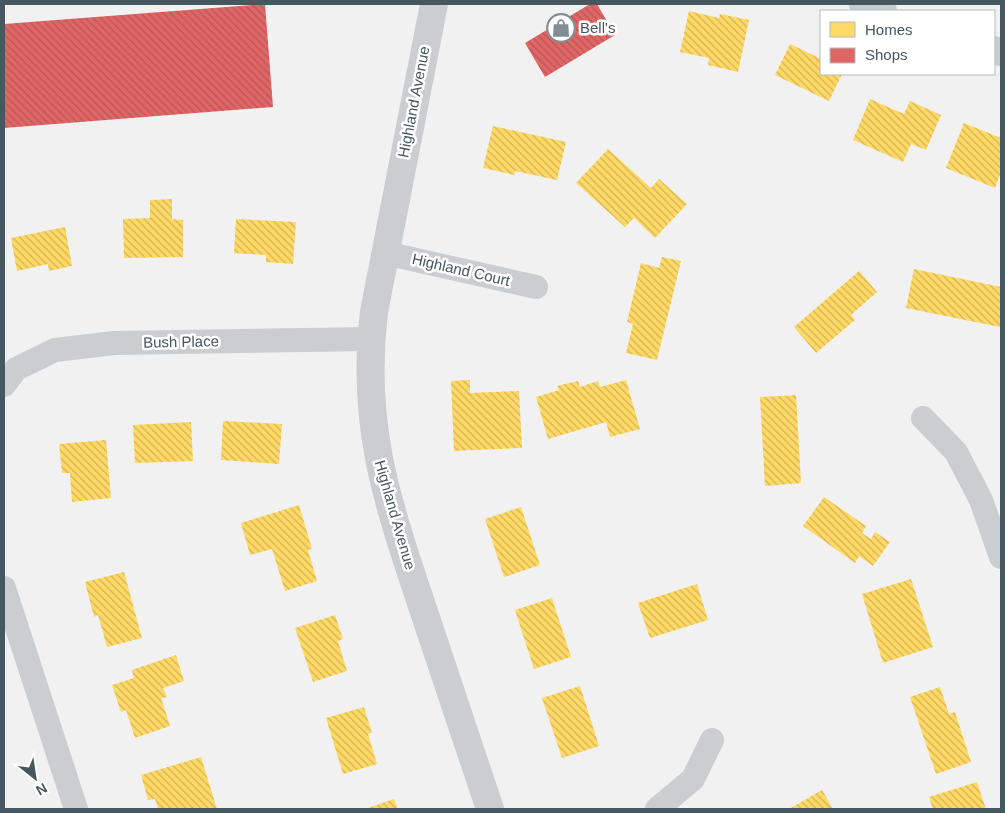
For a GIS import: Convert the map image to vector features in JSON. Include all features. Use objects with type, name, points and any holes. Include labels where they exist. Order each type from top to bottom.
[{"type":"main road","points":[[863,4],[880,10]]},
{"type":"street","name":"Highland Avenue","points":[[434,4],[385,253],[371,338],[370,396],[382,480],[490,809]]},
{"type":"street","name":"Highland Court","points":[[385,253],[536,287]]},
{"type":"street","name":"Bush Place","points":[[4,385],[16,369],[55,350],[114,343],[371,338]]},
{"type":"street","points":[[922,418],[956,452],[981,500],[1001,557]]},
{"type":"street","points":[[4,588],[8,621],[76,809]]},
{"type":"street","points":[[657,809],[693,779],[712,740]]},
{"type":"building: Homes","points":[[689,11],[719,18],[720,14],[749,20],[738,72],[708,65],[709,58],[680,52]]},
{"type":"building: Homes","points":[[790,44],[820,59],[820,75],[842,75],[829,101],[775,75]]},
{"type":"building: Homes","points":[[870,99],[904,114],[910,101],[941,115],[926,150],[911,144],[903,162],[853,140]]},
{"type":"building: Homes","points":[[964,123],[1001,138],[1001,172],[995,188],[946,168]]},
{"type":"building: Homes","points":[[493,126],[566,142],[557,180],[515,171],[514,175],[483,168]]},
{"type":"building: Homes","points":[[608,149],[651,188],[659,179],[687,204],[655,238],[634,218],[625,227],[576,183]]},
{"type":"building: Homes","points":[[172,199],[172,219],[183,220],[183,257],[124,258],[123,219],[150,218],[150,200]]},
{"type":"building: Homes","points":[[236,219],[296,222],[293,264],[266,262],[266,255],[234,253]]},
{"type":"building: Homes","points":[[65,227],[72,266],[49,271],[48,264],[17,271],[11,238]]},
{"type":"building: Homes","points":[[662,257],[681,261],[657,360],[626,353],[633,324],[627,322],[641,263],[659,268]]},
{"type":"building: Homes","points":[[914,269],[1001,287],[1000,327],[906,308]]},
{"type":"building: Homes","points":[[859,271],[877,292],[851,315],[855,320],[816,353],[794,327]]},
{"type":"building: Homes","points":[[470,380],[470,393],[519,391],[522,448],[454,451],[451,381]]},
{"type":"building: Homes","points":[[626,380],[640,429],[610,437],[606,422],[548,439],[536,397],[559,390],[557,386],[578,381],[580,387],[598,381],[600,387]]},
{"type":"building: Homes","points":[[796,395],[801,483],[765,486],[760,397]]},
{"type":"building: Homes","points":[[223,421],[282,424],[279,464],[221,460]]},
{"type":"building: Homes","points":[[191,422],[193,461],[135,463],[133,425]]},
{"type":"building: Homes","points":[[106,440],[111,498],[72,502],[70,473],[62,473],[59,444]]},
{"type":"building: Homes","points":[[824,497],[866,526],[862,533],[871,539],[875,532],[890,542],[873,566],[859,556],[855,563],[803,526]]},
{"type":"building: Homes","points":[[299,505],[312,549],[308,550],[317,581],[285,591],[272,549],[250,555],[241,523]]},
{"type":"building: Homes","points":[[521,507],[540,565],[504,577],[485,519]]},
{"type":"building: Homes","points":[[124,572],[142,638],[107,647],[98,615],[94,617],[85,582]]},
{"type":"building: Homes","points":[[911,579],[933,647],[883,663],[862,594]]},
{"type":"building: Homes","points":[[697,584],[708,620],[650,638],[638,603]]},
{"type":"building: Homes","points":[[552,598],[571,657],[534,669],[515,610]]},
{"type":"building: Homes","points":[[335,615],[343,639],[338,641],[347,671],[313,682],[295,628]]},
{"type":"building: Homes","points":[[176,655],[184,681],[163,688],[167,697],[161,698],[170,726],[135,738],[126,710],[121,712],[112,685],[134,678],[132,670]]},
{"type":"building: Homes","points":[[580,686],[599,746],[562,758],[542,698]]},
{"type":"building: Homes","points":[[940,687],[949,714],[955,712],[971,762],[936,774],[910,697]]},
{"type":"building: Homes","points":[[364,707],[372,733],[368,734],[377,764],[343,774],[326,718]]},
{"type":"building: Homes","points":[[201,757],[217,809],[158,809],[155,799],[148,800],[141,775]]},
{"type":"building: Homes","points":[[977,782],[986,809],[933,809],[929,797]]},
{"type":"building: Homes","points":[[822,790],[833,809],[789,809]]},
{"type":"building: Homes","points":[[394,799],[398,809],[365,809]]},
{"type":"building: Shops","points":[[265,4],[273,107],[4,128],[4,24]]},
{"type":"building: Shops","points":[[590,4],[597,4],[615,35],[545,77],[525,43]]},
{"type":"place","name":"Bell's","points":[[561,28]]}]
